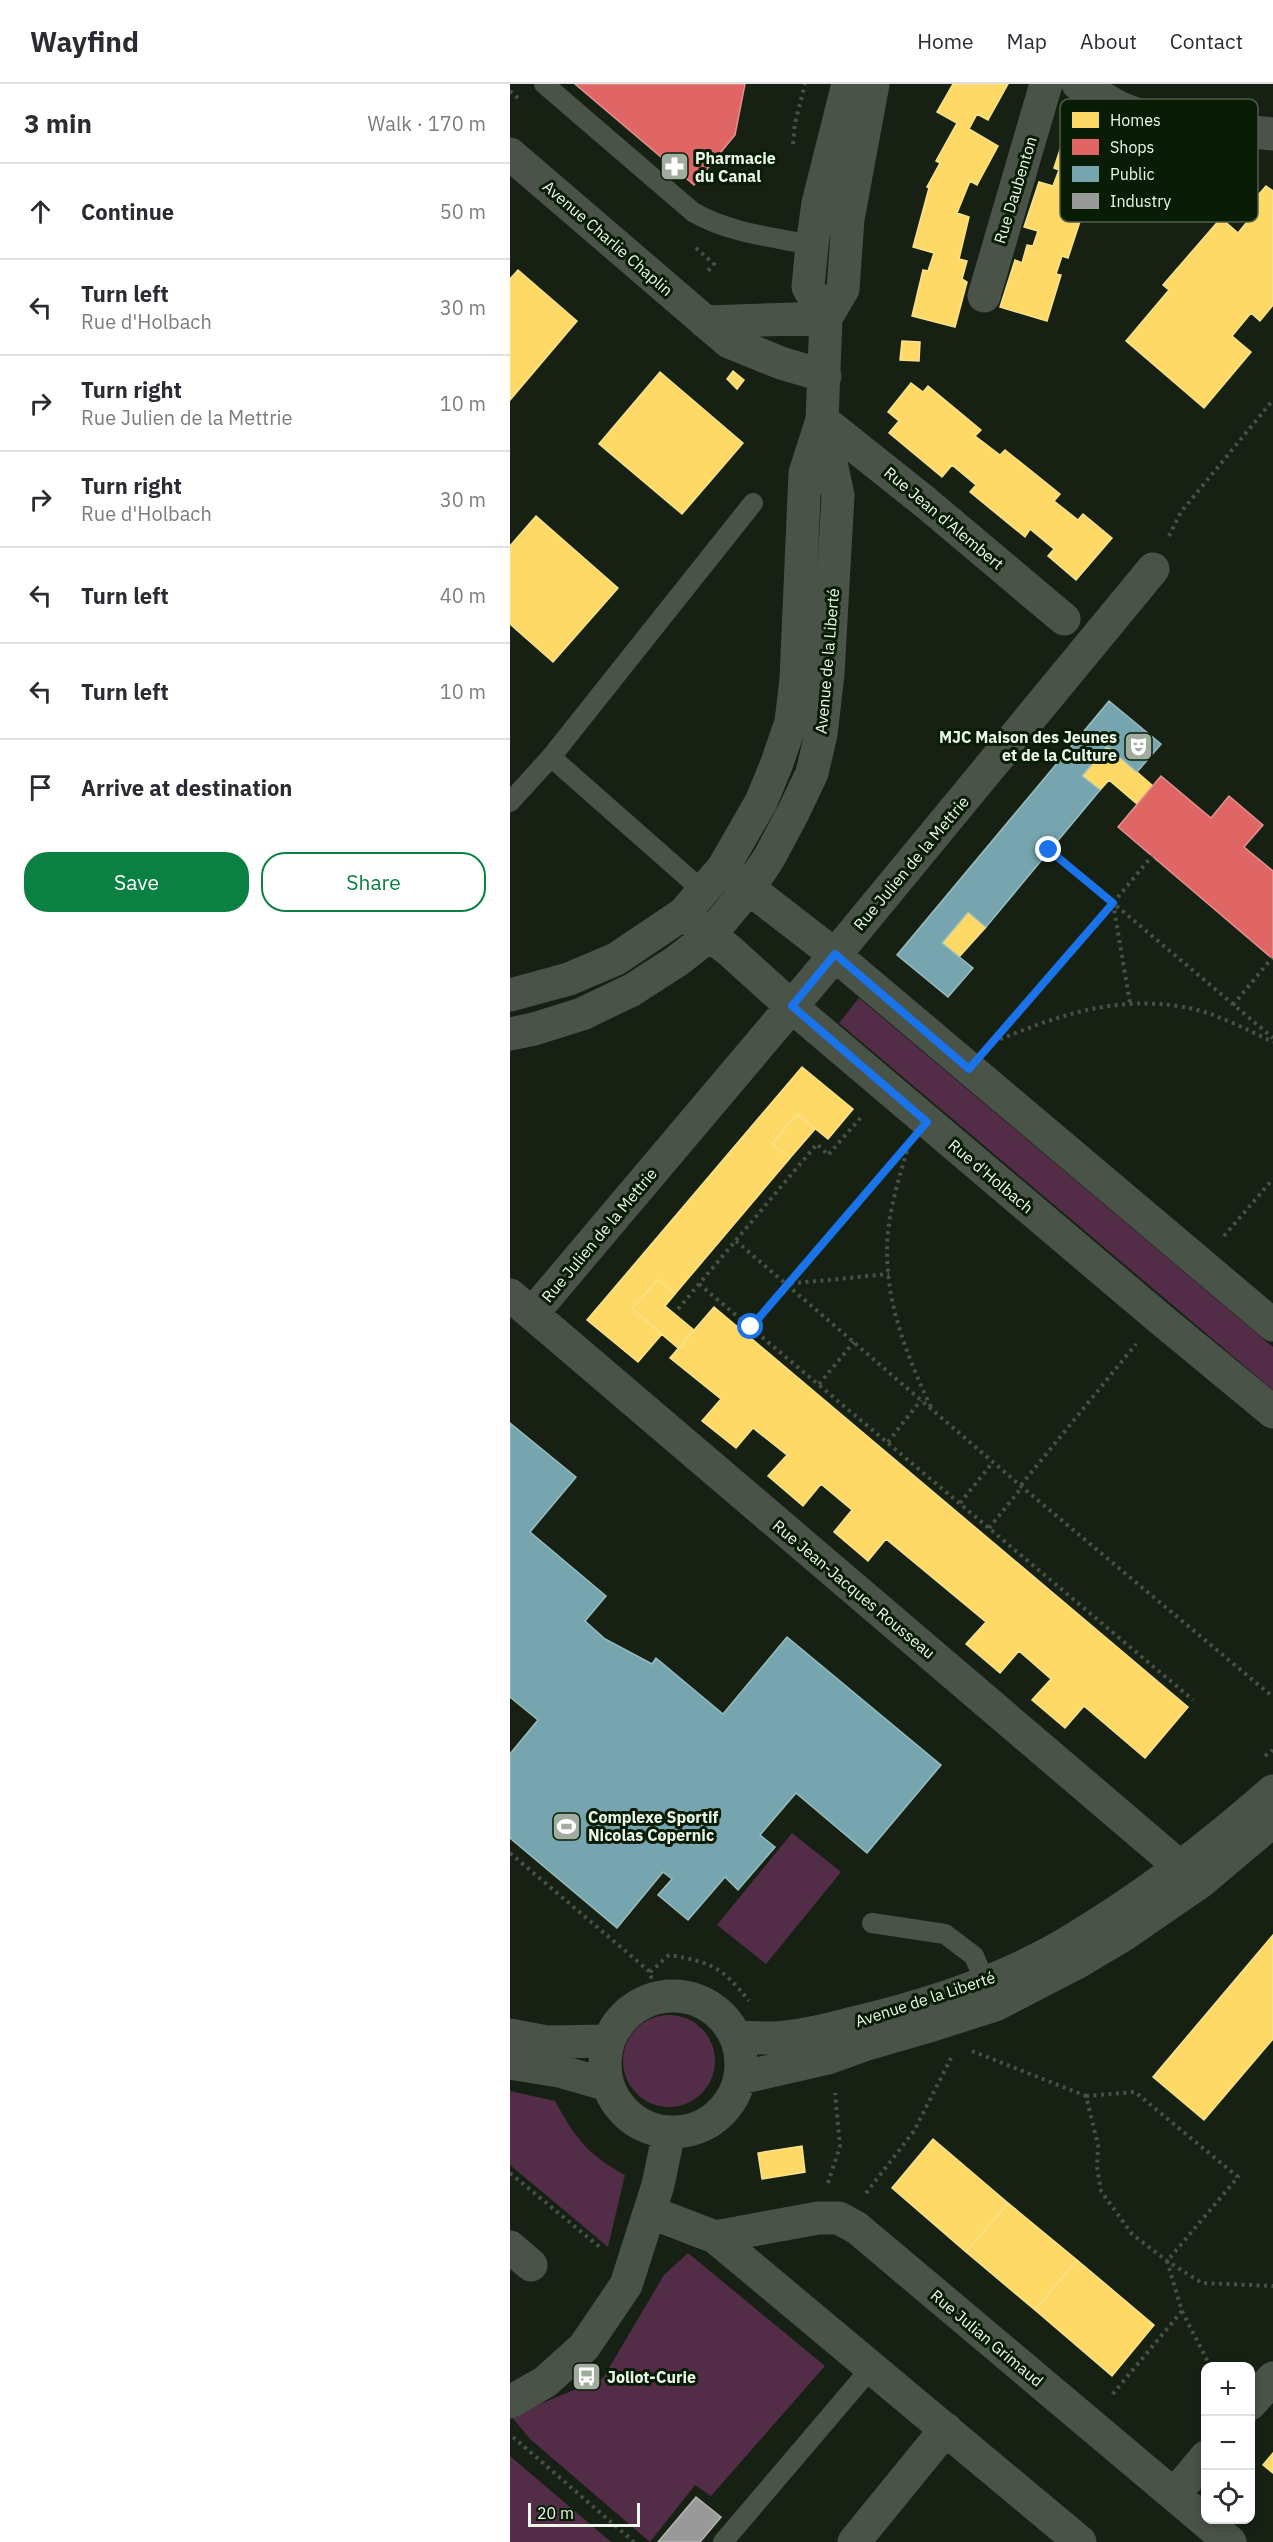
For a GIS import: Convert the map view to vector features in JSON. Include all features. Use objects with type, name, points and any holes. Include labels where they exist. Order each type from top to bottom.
[{"type":"street","points":[[826,318],[808,287],[818,203],[848,84]]},
{"type":"street","points":[[826,318],[843,290],[848,219],[873,84]]},
{"type":"street","name":"Rue Daubenton","points":[[984,296],[1046,84]]},
{"type":"street","points":[[1078,84],[1104,99]]},
{"type":"street","points":[[1258,132],[1273,134]]},
{"type":"street","name":"Avenue Charlie Chaplin","points":[[510,154],[729,342],[781,363],[825,376]]},
{"type":"street","points":[[705,322],[826,318]]},
{"type":"street","name":"Avenue de la Liberté","points":[[510,995],[569,979],[616,959],[703,891],[761,802],[791,722],[796,679],[805,473],[822,420],[826,318]]},
{"type":"street","name":"Avenue de la Liberté","points":[[510,1034],[582,1014],[632,990],[709,936],[749,888],[769,858],[793,813],[812,773],[822,734],[828,675],[838,495],[822,420]]},
{"type":"street","name":"Rue Jean d'Alembert","points":[[822,420],[916,494],[1064,619]]},
{"type":"street","name":"Rue Julien de la Mettrie","points":[[521,1305],[792,1006],[1153,569]]},
{"type":"street","points":[[703,891],[749,888],[835,954],[1273,1325]]},
{"type":"street","name":"Rue d'Holbach","points":[[703,891],[709,936],[730,951],[887,1087],[1273,1412]]},
{"type":"street","name":"Rue Jean-Jacques Rousseau","points":[[521,1305],[1189,1874]]},
{"type":"street","name":"Avenue de la Liberté","points":[[740,2078],[832,2057],[1088,1957],[1125,1934],[1273,1791]]},
{"type":"street","name":"Avenue de la Liberté","points":[[1189,1874],[1273,1821]]},
{"type":"street","points":[[675,1995],[695,1998],[712,2007],[727,2020],[737,2037],[742,2058],[740,2078],[734,2096],[722,2112],[706,2124],[689,2130],[669,2132],[649,2128],[617,2103],[608,2085],[605,2063],[609,2041],[619,2021],[635,2006],[656,1998],[675,1995]]},
{"type":"street","name":"Avenue de la Liberté","points":[[737,2037],[775,2038],[985,1999]]},
{"type":"street","points":[[510,2035],[547,2042],[609,2041]]},
{"type":"street","points":[[510,2063],[559,2071],[608,2085]]},
{"type":"street","points":[[510,2402],[545,2382],[584,2347],[626,2285],[658,2185],[669,2132]]},
{"type":"street","points":[[650,2212],[715,2237],[1080,2542]]},
{"type":"street","points":[[715,2237],[829,2218]]},
{"type":"street","name":"Rue Julian Grimaud","points":[[829,2218],[857,2228],[1230,2542]]},
{"type":"street","points":[[1255,2399],[1273,2378]]},
{"type":"street","points":[[854,2542],[946,2429]]},
{"type":"street","points":[[1174,2494],[1201,2463]]},
{"type":"lane","points":[[544,84],[693,213],[712,224],[729,229],[812,245]]},
{"type":"lane","points":[[510,802],[551,757],[753,503]]},
{"type":"lane","points":[[551,757],[703,891]]},
{"type":"lane","points":[[872,1923],[945,1934],[974,1956],[985,1999]]},
{"type":"lane","points":[[723,2542],[872,2367]]},
{"type":"path","points":[[1153,569],[1181,512],[1273,400]]},
{"type":"path","points":[[1049,850],[1273,1040]]},
{"type":"path","points":[[1152,856],[992,1043],[1083,1009],[1130,1002],[1185,1007],[1273,1040]]},
{"type":"path","points":[[1113,903],[1130,1002]]},
{"type":"path","points":[[1233,1005],[1272,958]]},
{"type":"path","points":[[678,1309],[817,1144],[828,1155],[887,1087]]},
{"type":"path","points":[[751,1327],[910,1142],[895,1192],[888,1234],[889,1274],[893,1310],[908,1360],[932,1410]]},
{"type":"path","points":[[736,1241],[1022,1487],[1273,1697]]},
{"type":"path","points":[[786,1284],[889,1274]]},
{"type":"path","points":[[699,1284],[1193,1700]]},
{"type":"path","points":[[819,1384],[854,1342]]},
{"type":"path","points":[[888,1442],[921,1400]]},
{"type":"path","points":[[960,1503],[993,1462]]},
{"type":"path","points":[[989,1528],[1022,1487]]},
{"type":"path","points":[[510,1853],[650,1972],[656,1998]]},
{"type":"path","points":[[829,2218],[874,2185],[914,2131],[958,2045],[985,1999]]},
{"type":"path","points":[[958,2045],[1086,2096],[1135,2092],[1238,2177],[1167,2261]]},
{"type":"path","points":[[829,2218],[840,2146],[832,2057]]},
{"type":"path","points":[[1086,2096],[1098,2145],[1097,2167],[1101,2190],[1132,2234],[1167,2261],[1202,2283],[1273,2286]]},
{"type":"path","points":[[510,2173],[630,2272]]},
{"type":"path","points":[[1167,2261],[1182,2311],[1208,2362]]},
{"type":"path","points":[[1089,2423],[1182,2311]]},
{"type":"path","points":[[510,2431],[514,2439],[634,2542]]},
{"type":"shaded area","points":[[859,998],[1273,1347],[1273,1390],[839,1023]]},
{"type":"shaded area","points":[[792,1833],[841,1872],[766,1964],[717,1925]]},
{"type":"shaded area","points":[[669,2015],[686,2019],[701,2029],[711,2044],[715,2061],[711,2078],[701,2093],[686,2103],[669,2107],[652,2103],[637,2093],[627,2078],[623,2061],[627,2044],[637,2029],[652,2019]]},
{"type":"shaded area","points":[[510,2091],[555,2101],[576,2136],[601,2160],[625,2175],[608,2247],[510,2165]]},
{"type":"shaded area","points":[[688,2253],[825,2366],[711,2496],[695,2485],[650,2542],[530,2439],[511,2416],[603,2378],[664,2275]]},
{"type":"shaded area","points":[[510,2456],[611,2542],[510,2542]]},
{"type":"building: Homes","points":[[953,84],[1008,84],[988,120],[977,114],[969,129],[998,146],[977,185],[970,181],[957,213],[969,217],[959,259],[967,261],[962,279],[967,282],[955,327],[912,316],[923,270],[928,271],[934,253],[913,247],[929,188],[927,187],[940,163],[936,161],[957,123],[937,112]]},
{"type":"building: Homes","points":[[1060,150],[1060,222],[1080,222],[1068,258],[1062,256],[1056,274],[1061,275],[1047,321],[1000,307],[1015,260],[1022,263],[1027,245],[1033,246],[1038,231],[1024,227],[1039,182],[1053,186],[1059,170],[1054,168]]},
{"type":"building: Homes","points":[[1266,186],[1273,191],[1273,305],[1260,321],[1251,313],[1232,336],[1251,352],[1204,408],[1126,341],[1169,290],[1163,285],[1218,222],[1226,222],[1238,233],[1247,222],[1258,222],[1258,195]]},
{"type":"building: Homes","points":[[518,270],[577,321],[510,400],[510,279]]},
{"type":"building: Homes","points":[[902,341],[920,342],[919,361],[900,360]]},
{"type":"building: Homes","points":[[733,371],[744,380],[737,389],[727,379]]},
{"type":"building: Homes","points":[[660,372],[743,443],[682,514],[599,444]]},
{"type":"building: Homes","points":[[911,383],[923,392],[928,386],[981,430],[975,436],[1000,455],[1005,450],[1060,494],[1054,501],[1078,520],[1083,514],[1112,538],[1076,580],[1048,556],[1054,549],[1030,529],[1025,537],[970,492],[976,485],[952,465],[942,477],[889,433],[899,421],[888,412]]},
{"type":"building: Homes","points":[[536,516],[618,588],[553,662],[510,624],[510,546]]},
{"type":"building: Homes","points":[[1107,746],[1153,786],[1137,804],[1109,780],[1100,790],[1082,776]]},
{"type":"building: Homes","points":[[968,912],[986,927],[959,957],[942,943]]},
{"type":"building: Homes","points":[[802,1067],[853,1109],[828,1139],[797,1114],[772,1144],[790,1158],[675,1294],[658,1279],[632,1309],[662,1334],[638,1362],[587,1320]]},
{"type":"building: Homes","points":[[797,1114],[815,1129],[790,1158],[772,1144]]},
{"type":"building: Homes","points":[[658,1279],[675,1294],[665,1306],[694,1330],[678,1348],[632,1309]]},
{"type":"building: Homes","points":[[714,1307],[1188,1707],[1145,1758],[1084,1706],[1065,1728],[1032,1700],[1051,1679],[1019,1651],[1000,1673],[966,1644],[986,1622],[886,1539],[868,1561],[834,1532],[852,1510],[821,1484],[803,1506],[768,1476],[787,1455],[753,1428],[736,1448],[702,1421],[721,1399],[670,1358]]},
{"type":"building: Homes","points":[[1273,1935],[1273,2039],[1204,2120],[1153,2077]]},
{"type":"building: Homes","points":[[933,2139],[1008,2203],[966,2252],[892,2188]]},
{"type":"building: Homes","points":[[802,2146],[805,2172],[762,2179],[758,2153]]},
{"type":"building: Homes","points":[[1008,2203],[1077,2260],[1035,2310],[966,2252]]},
{"type":"building: Homes","points":[[1077,2260],[1154,2325],[1112,2376],[1035,2310]]},
{"type":"building: Homes","points":[[1273,2453],[1273,2473],[1263,2465]]},
{"type":"building: Shops","points":[[575,84],[745,84],[735,135],[694,185]]},
{"type":"building: Shops","points":[[1161,776],[1211,818],[1229,796],[1263,825],[1244,847],[1273,871],[1273,959],[1118,827]]},
{"type":"building: Public","points":[[1109,701],[1161,744],[1137,772],[1107,746],[1082,776],[1100,790],[986,927],[968,912],[942,943],[973,968],[948,997],[897,955]]},
{"type":"building: Public","points":[[510,1423],[576,1477],[530,1532],[606,1596],[585,1621],[605,1639],[652,1664],[656,1658],[723,1714],[787,1637],[941,1765],[867,1853],[796,1793],[760,1835],[775,1847],[738,1890],[725,1877],[688,1920],[658,1895],[672,1879],[663,1872],[617,1928],[510,1838],[510,1754],[538,1720],[510,1697]]},
{"type":"building: Industry","points":[[696,2497],[721,2517],[700,2542],[658,2542]]},
{"type":"place","name":"Pharmacie du Canal","points":[[674,167]]},
{"type":"place","name":"MJC Maison des Jeunes et de la Culture","points":[[1138,746]]},
{"type":"place","name":"Complexe Sportif Nicolas Copernic","points":[[567,1826]]},
{"type":"place","name":"Joliot-Curie","points":[[586,2377]]},
{"type":"route","points":[[751,1327],[927,1122],[792,1006],[835,954],[969,1069],[1113,903],[1049,850]]}]
